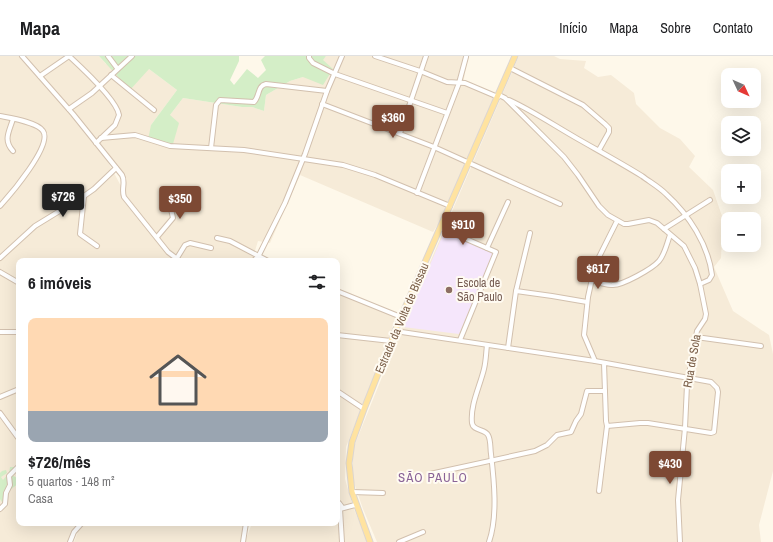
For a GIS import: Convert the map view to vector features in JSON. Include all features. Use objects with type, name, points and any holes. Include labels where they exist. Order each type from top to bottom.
[{"type":"main road","name":"Estrada da Volta de Bissau","points":[[370,542],[355,505],[352,492],[350,452],[352,442],[400,317],[441,228],[515,56]]},
{"type":"street","points":[[22,56],[69,109],[116,168],[124,179],[124,197],[168,252],[176,258]]},
{"type":"street","points":[[40,76],[70,56],[99,86],[116,107],[119,115],[115,125],[96,143]]},
{"type":"street","points":[[108,56],[117,68]]},
{"type":"street","points":[[69,109],[99,86],[117,68],[132,56]]},
{"type":"street","points":[[309,56],[313,63],[335,74],[447,113]]},
{"type":"street","points":[[258,256],[285,203],[327,90],[342,56]]},
{"type":"street","points":[[375,56],[447,82],[465,83],[505,98],[599,150],[658,187],[667,194],[685,216],[701,240],[712,275],[710,279],[700,284]]},
{"type":"street","points":[[400,133],[426,56]]},
{"type":"street","points":[[417,193],[459,83],[466,58]]},
{"type":"street","points":[[510,68],[583,105],[605,124],[609,128],[609,132],[599,150]]},
{"type":"street","points":[[111,75],[154,110]]},
{"type":"street","points":[[211,148],[216,105],[220,100],[254,102],[258,97],[262,85],[266,84],[327,90]]},
{"type":"street","points":[[505,98],[564,157],[599,206],[617,221],[598,260],[587,302],[584,335],[595,361]]},
{"type":"street","points":[[322,104],[434,147],[560,204]]},
{"type":"street","points":[[0,116],[39,127],[45,134],[39,154],[27,174],[0,206]]},
{"type":"street","points":[[13,119],[7,139],[9,146],[13,151]]},
{"type":"street","points":[[101,138],[135,135],[170,146],[244,150],[329,162],[358,168],[450,206]]},
{"type":"street","points":[[0,258],[35,226],[94,189],[116,168]]},
{"type":"street","points":[[157,238],[173,218],[171,209],[172,192]]},
{"type":"street","points":[[84,196],[80,234],[97,246]]},
{"type":"street","points":[[664,229],[710,200]]},
{"type":"street","points":[[487,248],[508,202]]},
{"type":"street","name":"Rua de Sola","points":[[617,221],[628,224],[649,220],[657,223],[684,246],[700,284],[706,314],[705,319],[699,327],[696,337],[688,378],[678,500],[680,542]]},
{"type":"street","points":[[441,228],[496,252],[464,327],[460,340]]},
{"type":"street","points":[[508,348],[516,291],[530,233]]},
{"type":"street","points":[[592,280],[609,285],[616,285],[652,267],[662,256],[670,235]]},
{"type":"street","points":[[217,238],[230,241],[262,258]]},
{"type":"street","points":[[179,258],[185,245],[190,243],[211,248]]},
{"type":"street","points":[[0,272],[16,281]]},
{"type":"street","points":[[516,291],[587,302]]},
{"type":"street","points":[[340,292],[400,317]]},
{"type":"street","points":[[395,331],[595,361],[604,364],[711,382],[714,384],[718,392],[714,432],[711,433],[640,423],[607,426]]},
{"type":"street","points":[[0,332],[16,332]]},
{"type":"street","points":[[340,335],[391,341]]},
{"type":"street","points":[[696,337],[761,346]]},
{"type":"street","points":[[487,345],[485,367],[474,405],[472,423],[475,428],[488,434],[492,460],[494,494],[493,520],[489,542]]},
{"type":"street","points":[[599,492],[607,426],[604,364]]},
{"type":"street","points":[[0,396],[16,390]]},
{"type":"street","points":[[430,474],[535,451],[549,443],[557,434],[571,432],[581,414],[587,390],[605,391]]},
{"type":"street","points":[[340,393],[364,409]]},
{"type":"street","points":[[0,413],[16,435]]},
{"type":"street","points":[[0,509],[5,504],[6,493],[10,485],[8,476],[16,469]]},
{"type":"street","points":[[352,492],[383,493]]},
{"type":"street","points":[[340,505],[342,508],[340,511],[342,542]]},
{"type":"street","points":[[342,508],[355,505]]},
{"type":"street","points":[[70,542],[74,532],[79,526]]},
{"type":"street","points":[[242,542],[245,526]]},
{"type":"street","points":[[399,542],[423,532]]},
{"type":"shaded area","points":[[0,56],[99,56],[106,64],[149,69],[177,90],[151,125],[170,115],[183,98],[242,107],[252,107],[264,111],[266,95],[290,81],[303,77],[326,56],[468,56],[463,84],[496,98],[439,223],[433,232],[300,175],[270,243],[258,241],[254,254],[264,258],[16,258],[16,431],[0,410]],"holes":[[[70,112],[124,179],[124,197],[154,236],[122,199],[121,186],[108,162]]]},
{"type":"shaded area","points":[[519,56],[554,56],[560,59],[586,61],[584,68],[598,77],[611,75],[634,93],[636,104],[660,128],[680,139],[695,156],[689,167],[713,190],[721,213],[721,258],[714,267],[733,311],[769,335],[773,354],[773,471],[759,525],[761,542],[377,542],[353,480],[353,449],[403,325]]},
{"type":"shaded area","name":"Escola de São Paulo","points":[[445,230],[494,254],[459,334],[403,327]]},
{"type":"shaded area","points":[[340,290],[396,314],[389,339],[340,336]]},
{"type":"shaded area","points":[[340,338],[388,341],[346,447],[345,479],[353,507],[368,542],[245,542],[251,526],[340,526]]},
{"type":"shaded area","points":[[0,416],[16,438],[16,526],[79,526],[70,542],[0,542]]},
{"type":"shaded area","points":[[82,526],[244,526],[241,542],[74,542]]},
{"type":"green space","points":[[99,56],[239,56],[239,61],[230,80],[234,85],[247,69],[258,78],[266,70],[261,60],[265,56],[326,56],[323,60],[333,69],[323,85],[303,77],[290,81],[266,95],[264,111],[252,107],[242,107],[183,98],[170,115],[179,123],[173,144],[148,140],[151,125],[177,90],[149,69],[130,90]]},
{"type":"green space","points":[[10,467],[14,467],[15,471],[12,475],[16,477],[16,485],[10,490],[12,487],[10,484],[6,486],[7,497],[6,504],[4,505],[0,499],[0,473],[6,470],[7,473],[1,477],[3,480],[9,473]]},
{"type":"place","name":"Escola de São Paulo","points":[[449,290]]},
{"type":"district","name":"SÃO PAULO","points":[[433,477]]}]
